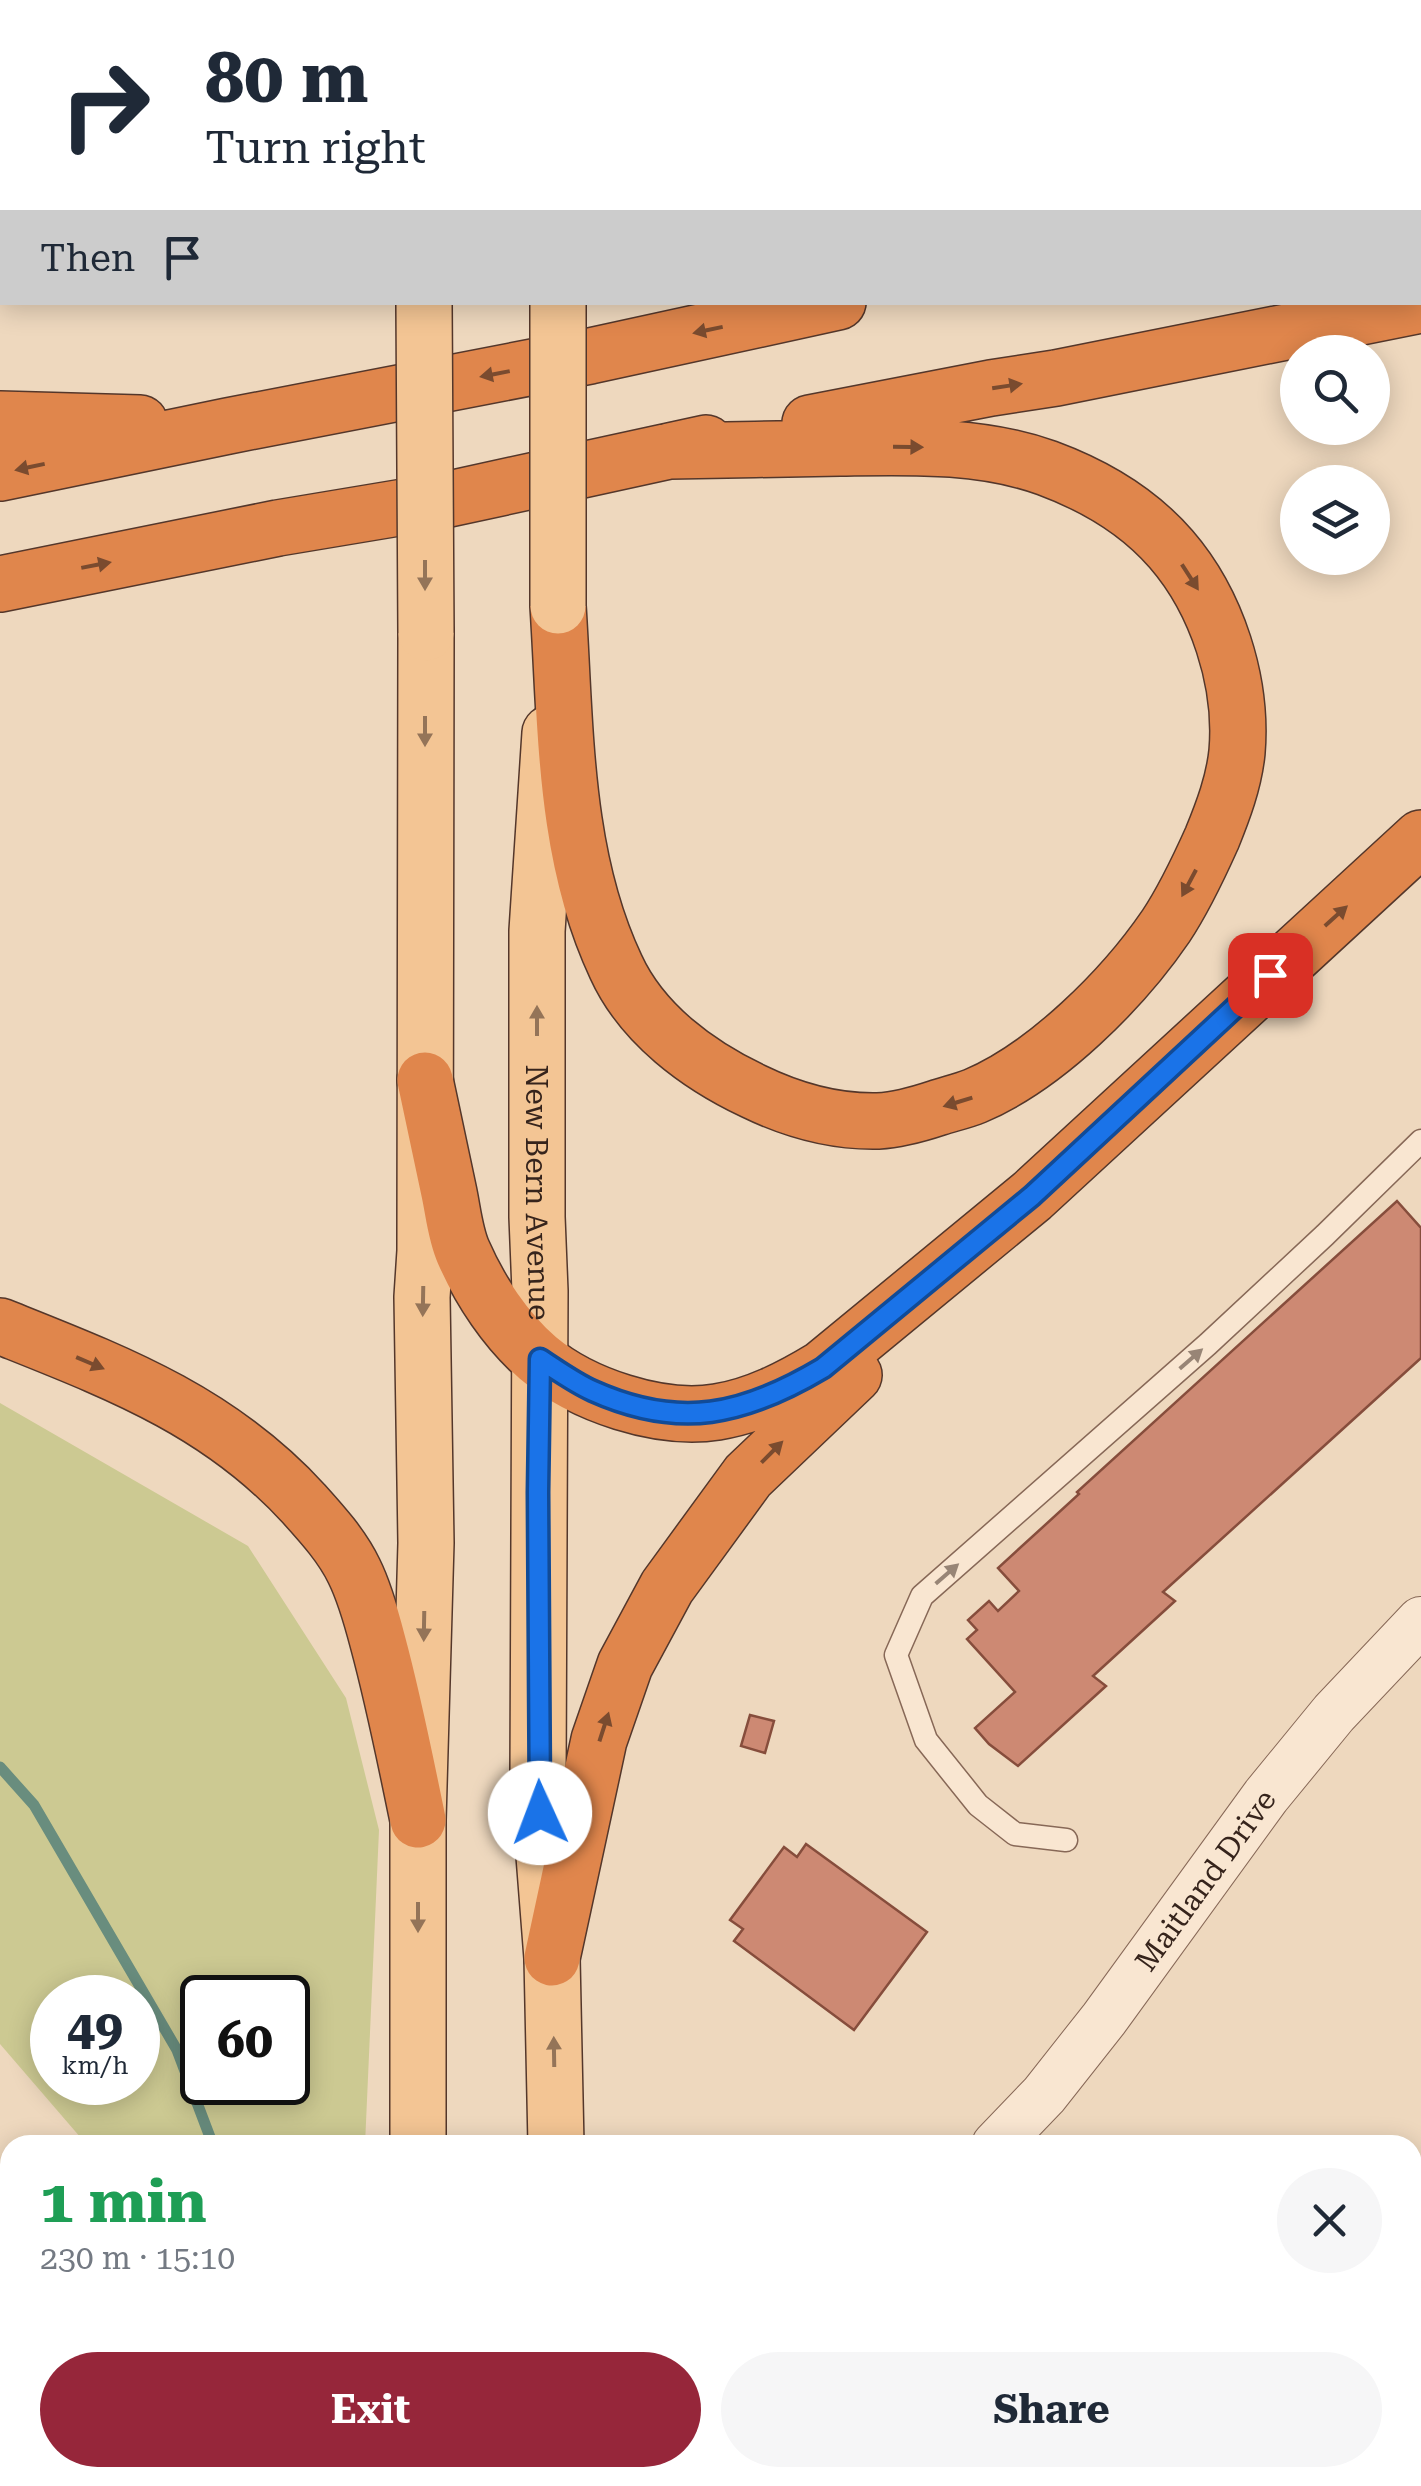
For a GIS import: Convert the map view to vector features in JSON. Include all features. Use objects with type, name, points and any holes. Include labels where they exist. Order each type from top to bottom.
[{"type":"highway","points":[[0,473],[590,356],[824,305]]},
{"type":"highway","points":[[0,584],[278,528],[440,502],[670,450],[1421,305]]},
{"type":"highway","points":[[0,419],[228,426]]},
{"type":"highway","points":[[558,606],[571,798],[580,860],[604,941],[619,974],[646,1012],[679,1046],[724,1078],[802,1111],[852,1119],[881,1121],[975,1096],[1028,1066],[1072,1030],[1125,978],[1168,924],[1225,808],[1237,755],[1237,715],[1219,631],[1172,550],[1144,523],[1086,485],[996,454],[914,447],[670,450]]},
{"type":"highway","points":[[426,1080],[460,1247],[477,1282],[513,1333],[540,1359],[591,1390],[632,1406],[670,1413],[714,1413],[746,1406],[788,1389],[823,1368],[1032,1196],[1421,838]]},
{"type":"highway","points":[[552,1958],[599,1740],[625,1666],[667,1587],[748,1476],[946,1288],[1032,1196]]},
{"type":"highway","points":[[0,1326],[166,1396],[276,1473],[327,1529],[354,1570],[373,1624],[418,1820]]},
{"type":"main road","points":[[418,2135],[418,1820],[426,1544],[422,1297],[426,1080],[424,305]]},
{"type":"main road","name":"New Bern Avenue","points":[[556,2135],[552,1958],[538,1779],[537,932],[558,606],[558,305]]},
{"type":"street","name":"Maitland Drive","points":[[1006,2135],[1044,2095],[1092,2034],[1266,1796],[1334,1712],[1421,1621]]},
{"type":"lane","points":[[1066,1840],[1015,1834],[978,1805],[926,1740],[896,1654],[922,1596],[1208,1344],[1421,1140]]},
{"type":"shaded area","points":[[0,1403],[248,1546],[346,1698],[379,1830],[365,2135],[78,2135],[53,2105],[160,2105],[160,1975],[30,1975],[30,2079],[0,2044]]},
{"type":"building","points":[[1397,1201],[1421,1228],[1421,1358],[1163,1592],[1175,1601],[1093,1676],[1106,1686],[1018,1766],[975,1728],[1015,1692],[967,1639],[977,1630],[968,1620],[989,1601],[998,1611],[1019,1591],[998,1568]]},
{"type":"building","points":[[750,1715],[774,1721],[765,1753],[741,1746]]},
{"type":"building","points":[[806,1844],[927,1932],[854,2030],[734,1941],[743,1929],[730,1920],[784,1847],[797,1857]]},
{"type":"waterway","points":[[0,1767],[34,1805],[177,2050],[209,2135]]},
{"type":"route","points":[[540,1813],[540,1359],[591,1390],[632,1406],[670,1413],[714,1413],[746,1406],[788,1389],[823,1368],[1032,1196],[1270,975]]}]
